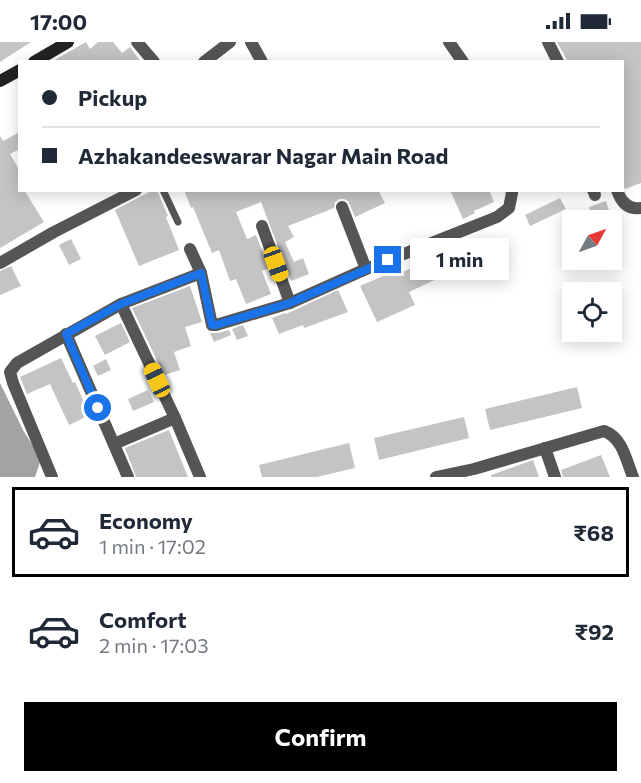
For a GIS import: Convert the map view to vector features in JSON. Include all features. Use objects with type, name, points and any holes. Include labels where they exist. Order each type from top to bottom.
[{"type":"street","points":[[37,60],[68,42]]},
{"type":"street","points":[[137,42],[152,60]]},
{"type":"street","points":[[207,60],[230,42]]},
{"type":"street","points":[[251,42],[261,60]]},
{"type":"street","points":[[449,42],[462,60]]},
{"type":"street","points":[[548,42],[557,60]]},
{"type":"street","points":[[0,81],[18,71]]},
{"type":"street","points":[[0,262],[132,192]]},
{"type":"street","points":[[190,249],[201,273],[212,325],[216,325],[290,303],[366,269],[497,217],[509,208],[512,192]]},
{"type":"street","points":[[618,192],[620,200],[629,208],[641,208]]},
{"type":"street","points":[[342,207],[366,269]]},
{"type":"street","points":[[262,226],[290,303]]},
{"type":"street","points":[[52,477],[10,372],[17,363],[121,304],[201,273]]},
{"type":"street","points":[[121,304],[200,477]]},
{"type":"street","points":[[66,334],[128,477]]},
{"type":"street","points":[[114,444],[175,418]]},
{"type":"street","points":[[436,477],[476,473],[545,448],[604,432],[612,434],[620,443],[633,477]]},
{"type":"street","points":[[545,448],[555,477]]},
{"type":"lane","points":[[164,192],[178,222]]},
{"type":"shaded area","points":[[0,383],[23,430],[41,459],[35,477],[0,477]]},
{"type":"building","points":[[0,42],[31,42],[0,62]]},
{"type":"building","points":[[86,42],[90,49],[98,42],[113,42],[122,53],[130,47],[140,60],[54,60]]},
{"type":"building","points":[[557,42],[641,42],[641,183],[625,189],[624,187],[624,60],[567,60]]},
{"type":"building","points":[[18,133],[18,150],[10,154],[18,168],[18,192],[25,192],[44,222],[0,248],[0,136],[3,141]]},
{"type":"building","points":[[149,192],[158,192],[179,250],[139,266],[115,210]]},
{"type":"building","points":[[185,192],[379,192],[385,203],[355,217],[348,201],[340,199],[335,202],[334,208],[288,226],[294,237],[285,242],[294,262],[303,258],[309,274],[291,281],[261,202],[236,212],[247,239],[256,235],[269,268],[262,271],[271,294],[246,304],[236,279],[230,281],[219,250],[212,253],[193,207],[191,208]]},
{"type":"building","points":[[451,192],[490,192],[494,202],[463,219]]},
{"type":"building","points":[[560,198],[566,209],[530,226],[525,215]]},
{"type":"building","points":[[606,201],[609,210],[590,210],[589,207]]},
{"type":"building","points":[[71,239],[81,259],[69,265],[59,245]]},
{"type":"building","points":[[460,251],[467,265],[409,292],[415,305],[377,322],[360,286],[399,269],[400,273],[414,267],[416,273]]},
{"type":"building","points":[[11,266],[21,286],[0,295],[0,271]]},
{"type":"building","points":[[190,286],[202,322],[185,327],[191,346],[174,352],[180,370],[164,375],[132,308]]},
{"type":"building","points":[[338,290],[348,312],[304,328],[303,325],[279,334],[272,318]]},
{"type":"building","points":[[121,323],[130,342],[105,355],[95,336]]},
{"type":"building","points":[[243,325],[248,336],[237,340],[232,329]]},
{"type":"building","points":[[229,330],[231,335],[214,342],[210,333],[218,333]]},
{"type":"building","points":[[61,358],[90,415],[69,425],[50,384],[27,394],[20,377]]},
{"type":"building","points":[[106,359],[111,370],[98,376],[93,366]]},
{"type":"building","points":[[577,387],[582,408],[490,430],[485,409]]},
{"type":"building","points":[[148,390],[154,402],[133,411],[128,399]]},
{"type":"building","points":[[464,417],[469,438],[379,460],[374,438]]},
{"type":"building","points":[[169,430],[188,477],[136,477],[125,448]]},
{"type":"building","points":[[349,443],[355,468],[317,477],[262,477],[259,465]]},
{"type":"building","points":[[601,455],[610,477],[563,477],[561,470]]},
{"type":"building","points":[[533,460],[539,477],[491,477],[491,475]]},
{"type":"route","points":[[98,408],[66,334],[121,304],[201,273],[212,325],[216,325],[290,303],[388,260]]}]
